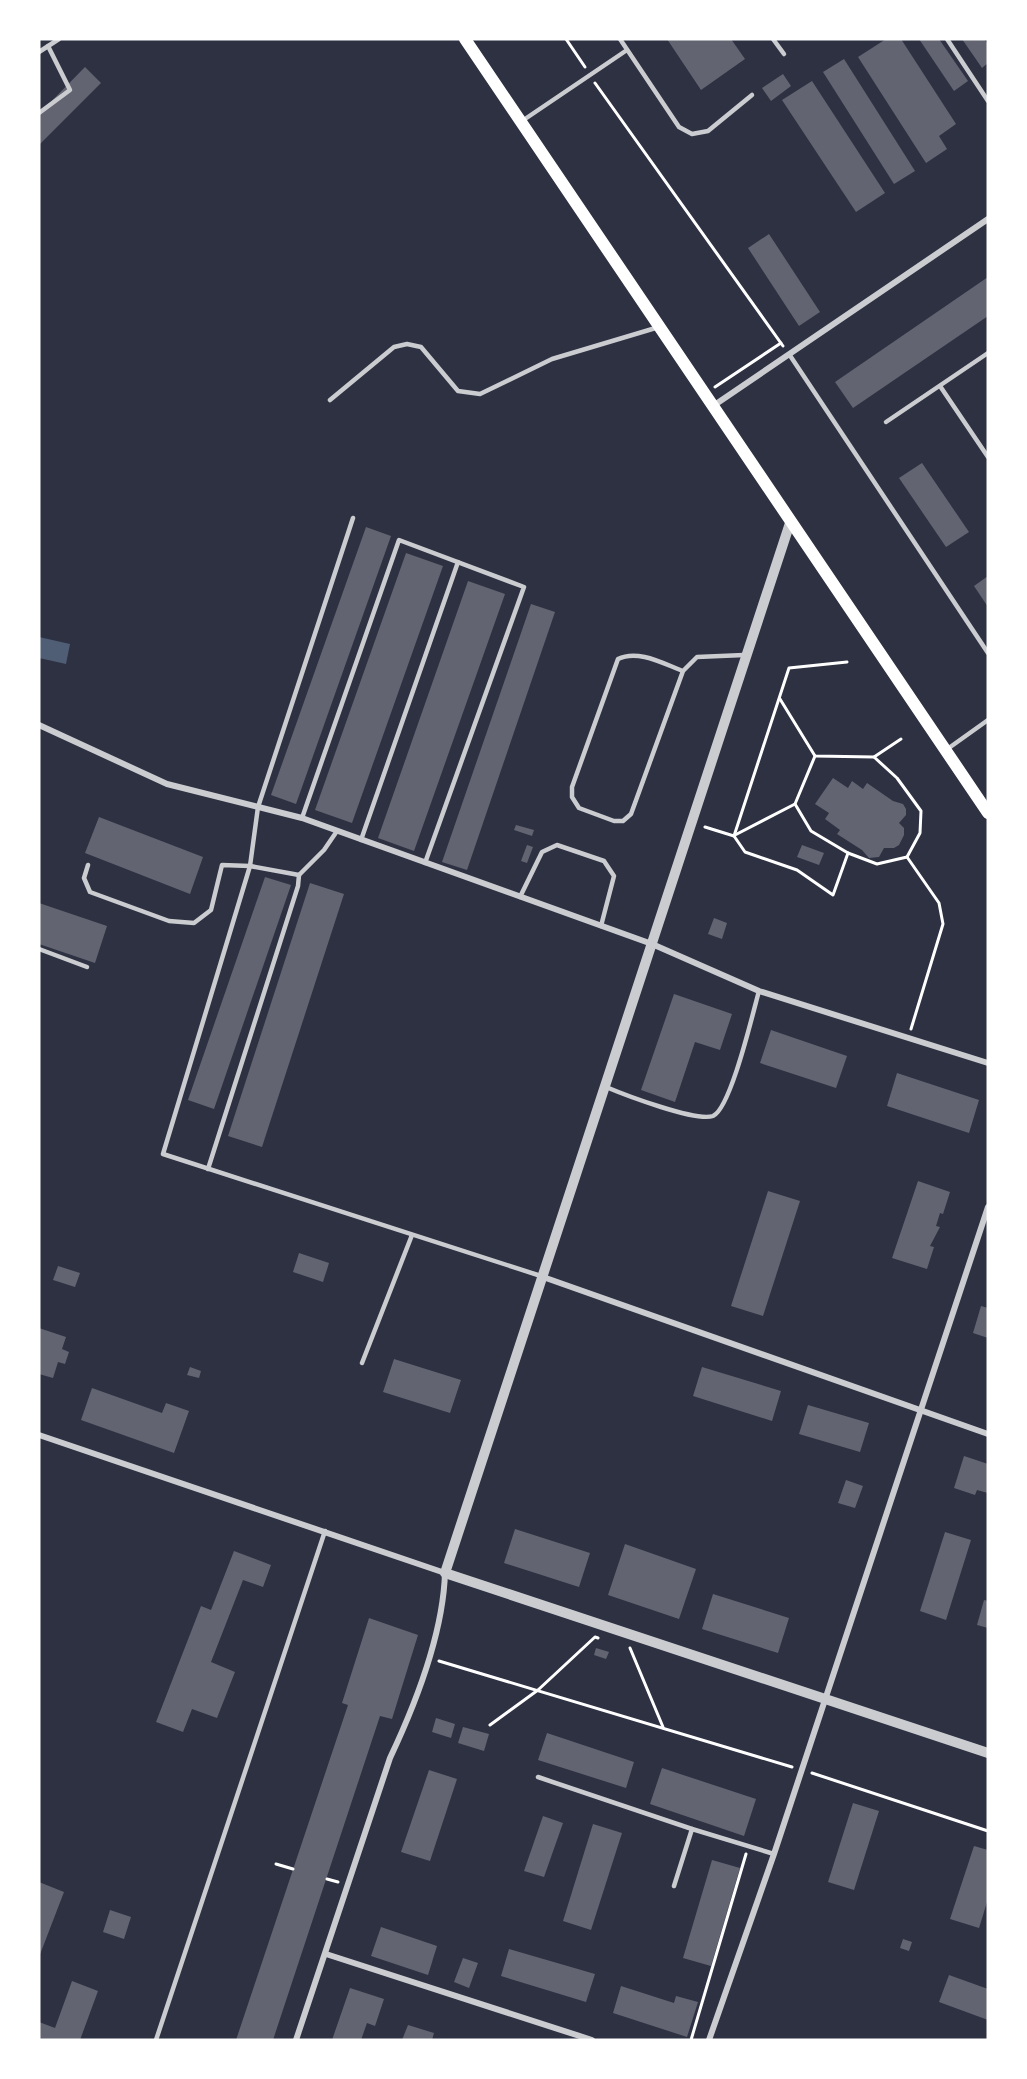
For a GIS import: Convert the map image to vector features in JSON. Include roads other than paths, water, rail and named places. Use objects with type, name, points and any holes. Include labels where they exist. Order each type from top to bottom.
[{"type":"main road","points":[[465,39],[988,813]]},
{"type":"street","points":[[713,406],[988,219]]},
{"type":"street","points":[[296,2040],[390,1758],[429,1658],[441,1617],[445,1573],[790,523]]},
{"type":"street","points":[[39,725],[167,784],[302,818],[652,944],[759,991],[988,1063]]},
{"type":"street","points":[[709,2040],[774,1854],[988,1207]]},
{"type":"street","points":[[543,1277],[988,1434]]},
{"type":"street","points":[[39,1435],[445,1573],[988,1753]]},
{"type":"street","points":[[326,1954],[591,2040]]},
{"type":"lane","points":[[39,52],[59,39]]},
{"type":"lane","points":[[620,39],[679,128],[692,134],[708,131],[752,95]]},
{"type":"lane","points":[[773,39],[784,54]]},
{"type":"lane","points":[[947,39],[988,101]]},
{"type":"lane","points":[[39,113],[70,90],[48,46]]},
{"type":"lane","points":[[521,122],[627,50]]},
{"type":"lane","points":[[330,400],[393,347],[407,344],[421,347],[458,391],[480,394],[552,359],[660,327]]},
{"type":"lane","points":[[789,354],[988,653]]},
{"type":"lane","points":[[886,422],[988,354]]},
{"type":"lane","points":[[940,386],[988,457]]},
{"type":"lane","points":[[353,518],[258,807],[250,866],[163,1154],[543,1277]]},
{"type":"lane","points":[[302,818],[399,540],[524,587],[425,863]]},
{"type":"lane","points":[[361,840],[458,562]]},
{"type":"lane","points":[[683,671],[636,655],[618,659],[572,787],[572,797],[579,808],[614,821],[623,821],[631,814],[683,671],[697,657],[747,655]]},
{"type":"lane","points":[[944,751],[988,720]]},
{"type":"lane","points":[[208,1169],[298,886],[299,875],[324,850],[337,831]]},
{"type":"lane","points":[[520,897],[542,852],[549,848],[557,845],[604,861],[614,876],[601,926]]},
{"type":"lane","points":[[88,865],[84,878],[90,892],[169,921],[194,923],[211,910],[222,865],[250,866],[299,875]]},
{"type":"lane","points":[[39,949],[87,967]]},
{"type":"lane","points":[[606,1087],[633,1098],[700,1117],[714,1115],[723,1106],[739,1063],[759,991]]},
{"type":"lane","points":[[362,1363],[412,1235]]},
{"type":"lane","points":[[156,2040],[325,1531]]},
{"type":"lane","points":[[538,1777],[692,1830],[774,1854]]},
{"type":"lane","points":[[674,1886],[692,1830]]},
{"type":"water","points":[[39,637],[70,644],[66,664],[39,658]]}]
